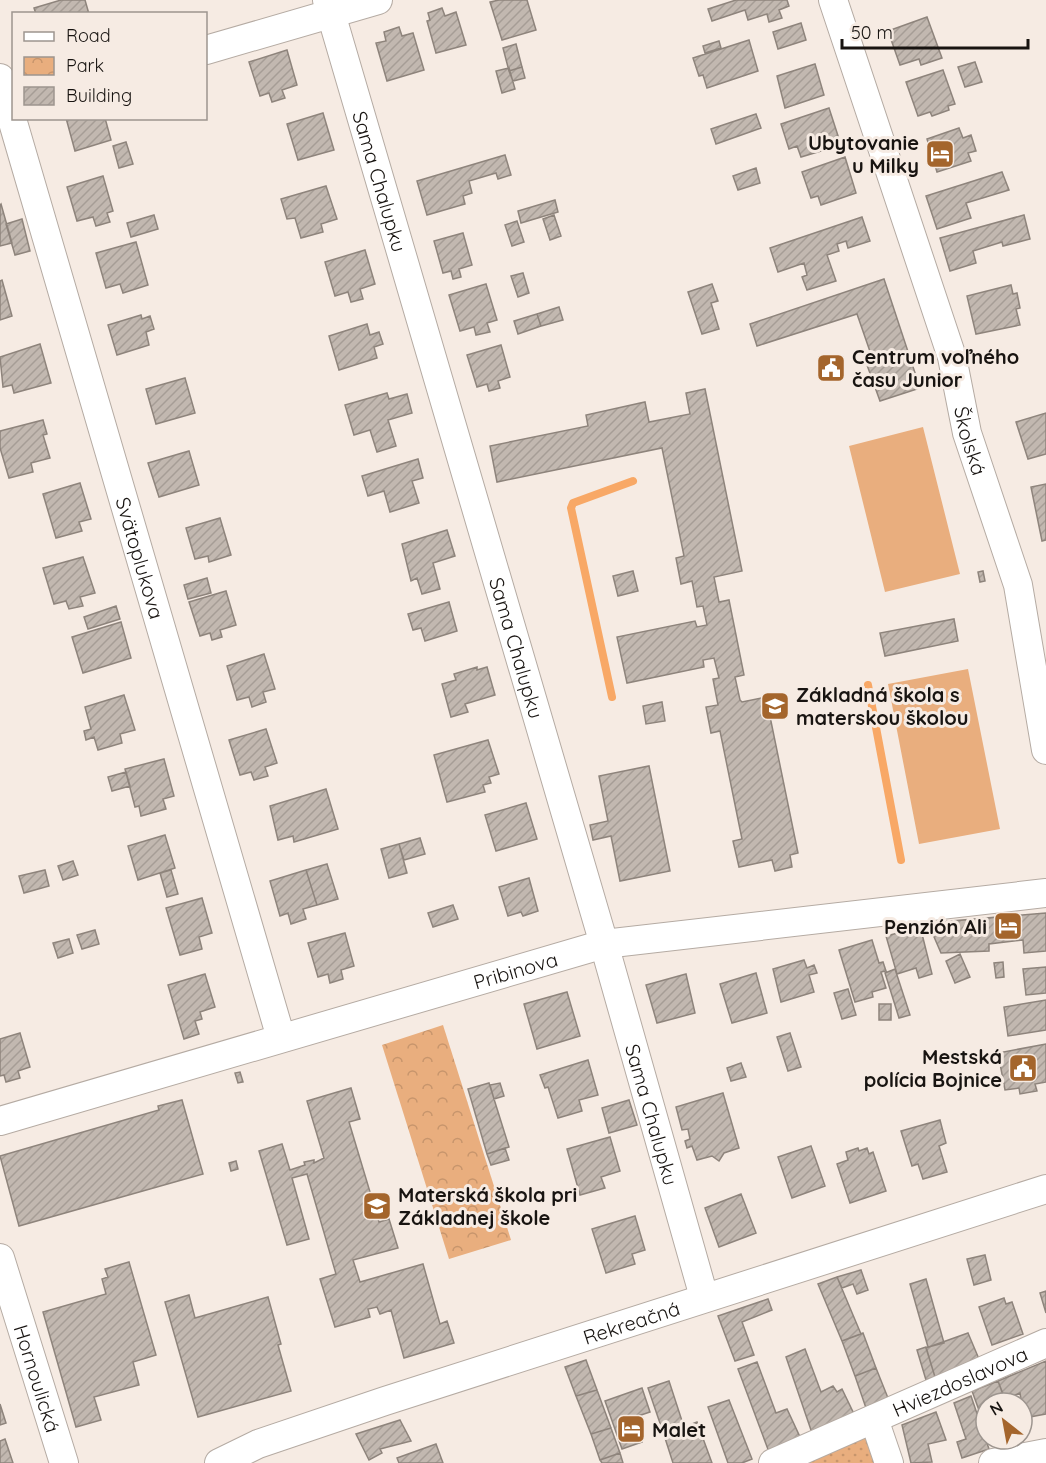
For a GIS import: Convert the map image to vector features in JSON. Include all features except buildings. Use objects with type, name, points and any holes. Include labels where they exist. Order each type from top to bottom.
[{"type":"street","points":[[207,50],[329,7],[378,0]]},
{"type":"street","name":"Školská","points":[[833,0],[952,357],[967,433],[1018,585],[1046,750]]},
{"type":"street","name":"Sama Chalupku","points":[[329,7],[604,944],[704,1297]]},
{"type":"street","name":"Svätoplukova","points":[[0,78],[281,1038]]},
{"type":"street","name":"Pribinova","points":[[0,1121],[604,944],[1046,893]]},
{"type":"street","name":"Rekreačná","points":[[219,1463],[262,1454],[704,1297],[1046,1189]]},
{"type":"street","name":"Hornoulická","points":[[0,1258],[64,1463]]},
{"type":"street","name":"Hviezdoslavova","points":[[777,1462],[1046,1343]]},
{"type":"street","name":"Hviezdoslavova","points":[[874,1419],[889,1463]]},
{"type":"street","points":[[993,1463],[1046,1453]]},
{"type":"green space","points":[[923,427],[960,574],[885,592],[849,446]]},
{"type":"green space","points":[[968,669],[1000,829],[919,844],[888,684]]},
{"type":"green space","points":[[443,1025],[511,1240],[449,1259],[382,1045]]},
{"type":"green space","points":[[865,1432],[882,1463],[794,1463]]},
{"type":"waterway","points":[[612,697],[571,508],[573,503],[633,481]]},
{"type":"waterway","points":[[868,685],[901,860]]},
{"type":"place","name":"Ubytovanie u Milky","points":[[940,154]]},
{"type":"place","name":"Centrum voľného času Junior","points":[[831,368]]},
{"type":"place","name":"Základná škola s materskou školou","points":[[775,706]]},
{"type":"place","name":"Penzión Ali","points":[[1008,926]]},
{"type":"place","name":"Mestská polícia Bojnice","points":[[1023,1068]]},
{"type":"place","name":"Materská škola pri Základnej škole","points":[[377,1206]]},
{"type":"place","name":"Malet","points":[[631,1429]]}]
